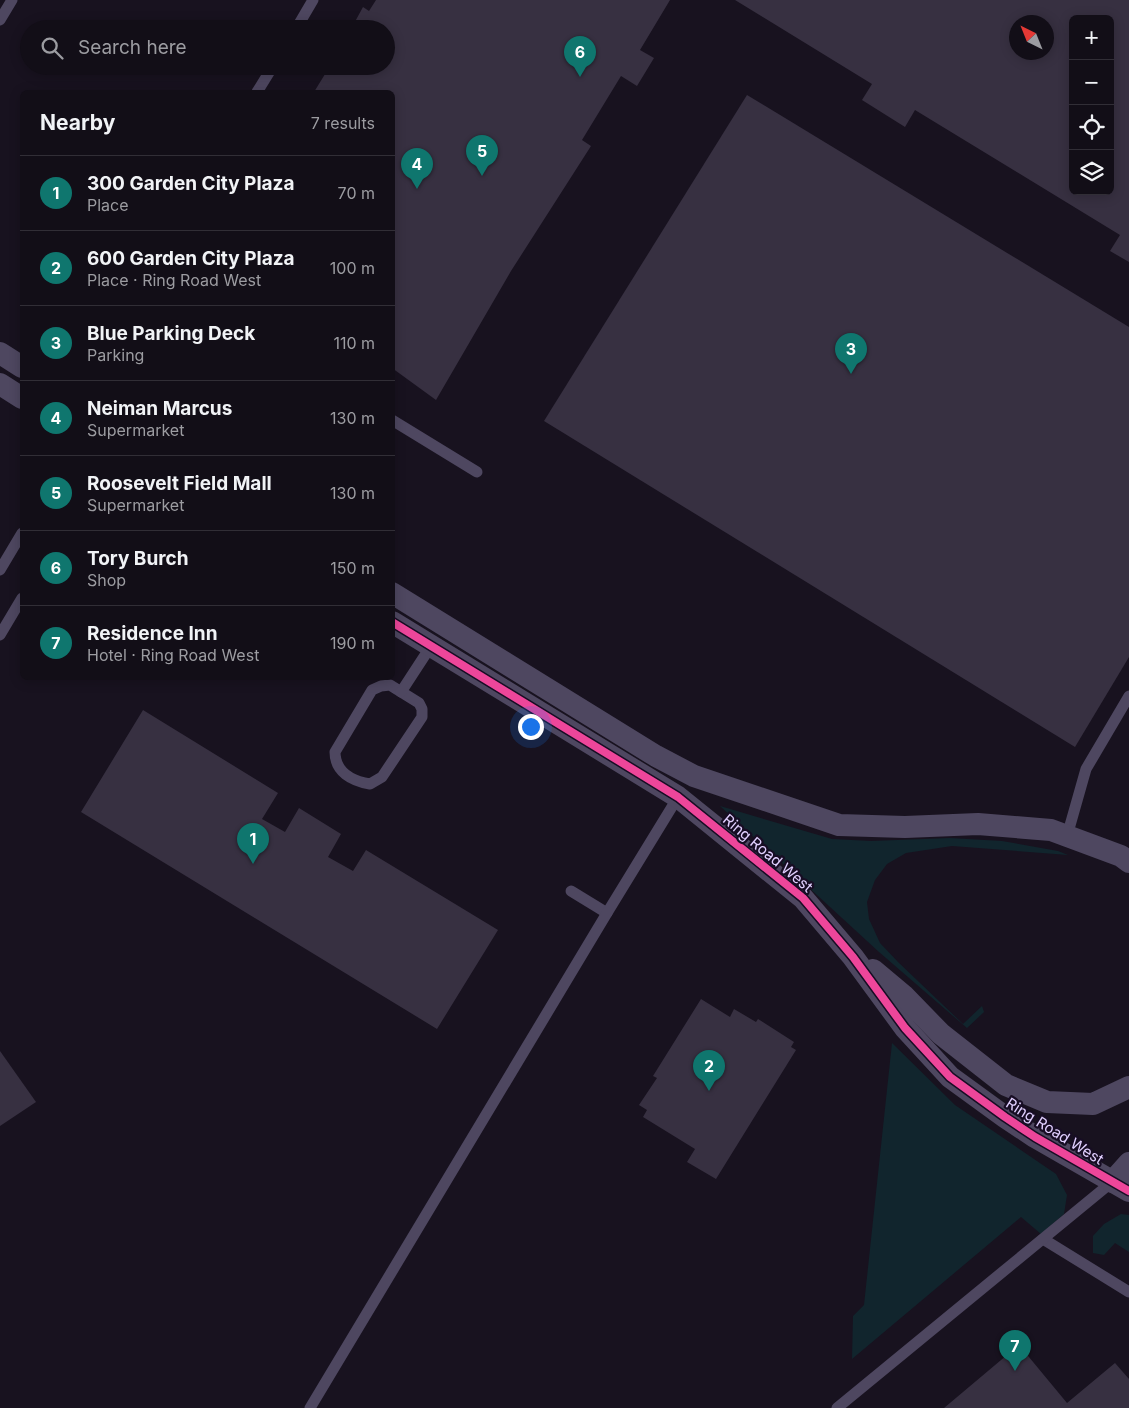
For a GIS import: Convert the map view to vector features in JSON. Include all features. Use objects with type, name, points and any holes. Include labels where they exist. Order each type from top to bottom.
[{"type":"street","points":[[0,354],[20,366]]},
{"type":"street","points":[[0,384],[20,397]]},
{"type":"street","name":"Ring Road West","points":[[395,596],[656,756],[694,776],[840,825],[904,827],[978,824],[1051,830],[1121,856],[1129,862]]},
{"type":"street","name":"Ring Road West","points":[[395,624],[678,797],[803,898],[853,957],[905,1028],[950,1077],[1028,1132],[1121,1187]]},
{"type":"street","points":[[853,957],[881,975],[941,1034],[1006,1085],[1047,1102],[1093,1104],[1129,1087]]},
{"type":"street","points":[[1121,1187],[1129,1163]]},
{"type":"lane","points":[[0,20],[12,0]]},
{"type":"lane","points":[[301,20],[313,0]]},
{"type":"lane","points":[[258,90],[267,75]]},
{"type":"lane","points":[[395,422],[477,472]]},
{"type":"lane","points":[[0,570],[20,536]]},
{"type":"lane","points":[[0,635],[20,601]]},
{"type":"lane","points":[[401,692],[431,646]]},
{"type":"lane","points":[[381,686],[390,686],[401,692],[419,703],[422,709],[422,717],[382,777],[370,784],[357,782],[346,776],[335,759],[335,752],[372,690],[381,686]]},
{"type":"lane","points":[[1067,836],[1086,769],[1129,696]]},
{"type":"lane","points":[[310,1408],[606,913],[678,797]]},
{"type":"lane","points":[[571,891],[606,913]]},
{"type":"lane","points":[[837,1408],[1043,1239],[1121,1187]]},
{"type":"lane","points":[[1043,1239],[1129,1292]]},
{"type":"shaded area","points":[[720,806],[832,839],[871,841],[950,838],[1002,841],[1058,851],[1068,855],[952,846],[906,853],[887,864],[875,880],[867,902],[869,919],[880,943],[963,1024],[982,1006],[984,1012],[967,1028],[879,952]]},
{"type":"shaded area","points":[[892,1043],[955,1105],[1056,1174],[1067,1195],[1064,1214],[1041,1234],[1021,1217],[852,1359],[853,1316],[864,1305]]},
{"type":"shaded area","points":[[1121,1214],[1129,1215],[1129,1252],[1115,1243],[1104,1255],[1093,1253],[1093,1236],[1104,1224]]},
{"type":"building","points":[[376,0],[670,0],[640,50],[654,58],[637,86],[621,76],[582,140],[591,146],[511,271],[436,400],[395,370],[395,90],[315,90],[324,75],[395,75],[395,20],[356,20],[363,7],[369,11]]},
{"type":"building","points":[[735,0],[1129,0],[1129,262],[1110,251],[1120,235],[915,110],[905,127],[862,100],[872,84]]},
{"type":"building","points":[[747,95],[1129,327],[1129,657],[1075,747],[544,421]]},
{"type":"building","points":[[143,710],[278,793],[262,819],[285,832],[299,808],[341,834],[328,857],[353,871],[366,850],[498,930],[437,1029],[81,812]]},
{"type":"building","points":[[701,999],[730,1017],[734,1009],[756,1022],[758,1019],[794,1042],[791,1047],[796,1050],[716,1179],[687,1162],[695,1149],[643,1117],[647,1110],[639,1105],[657,1078],[653,1076]]},
{"type":"building","points":[[0,1051],[36,1102],[0,1126]]},
{"type":"building","points":[[1019,1345],[1067,1403],[1115,1363],[1129,1379],[1129,1408],[944,1408]]},
{"type":"cycle path","points":[[395,624],[678,797],[803,898],[853,957],[905,1028],[950,1077],[1035,1137],[1129,1191]]},
{"type":"place","name":"Tory Burch","points":[[580,77]]},
{"type":"place","name":"Roosevelt Field Mall","points":[[482,176]]},
{"type":"place","name":"Neiman Marcus","points":[[417,189]]},
{"type":"place","name":"Blue Parking Deck","points":[[851,374]]},
{"type":"place","name":"300 Garden City Plaza","points":[[253,864]]},
{"type":"place","name":"600 Garden City Plaza","points":[[709,1091]]},
{"type":"place","name":"Residence Inn","points":[[1015,1371]]}]
